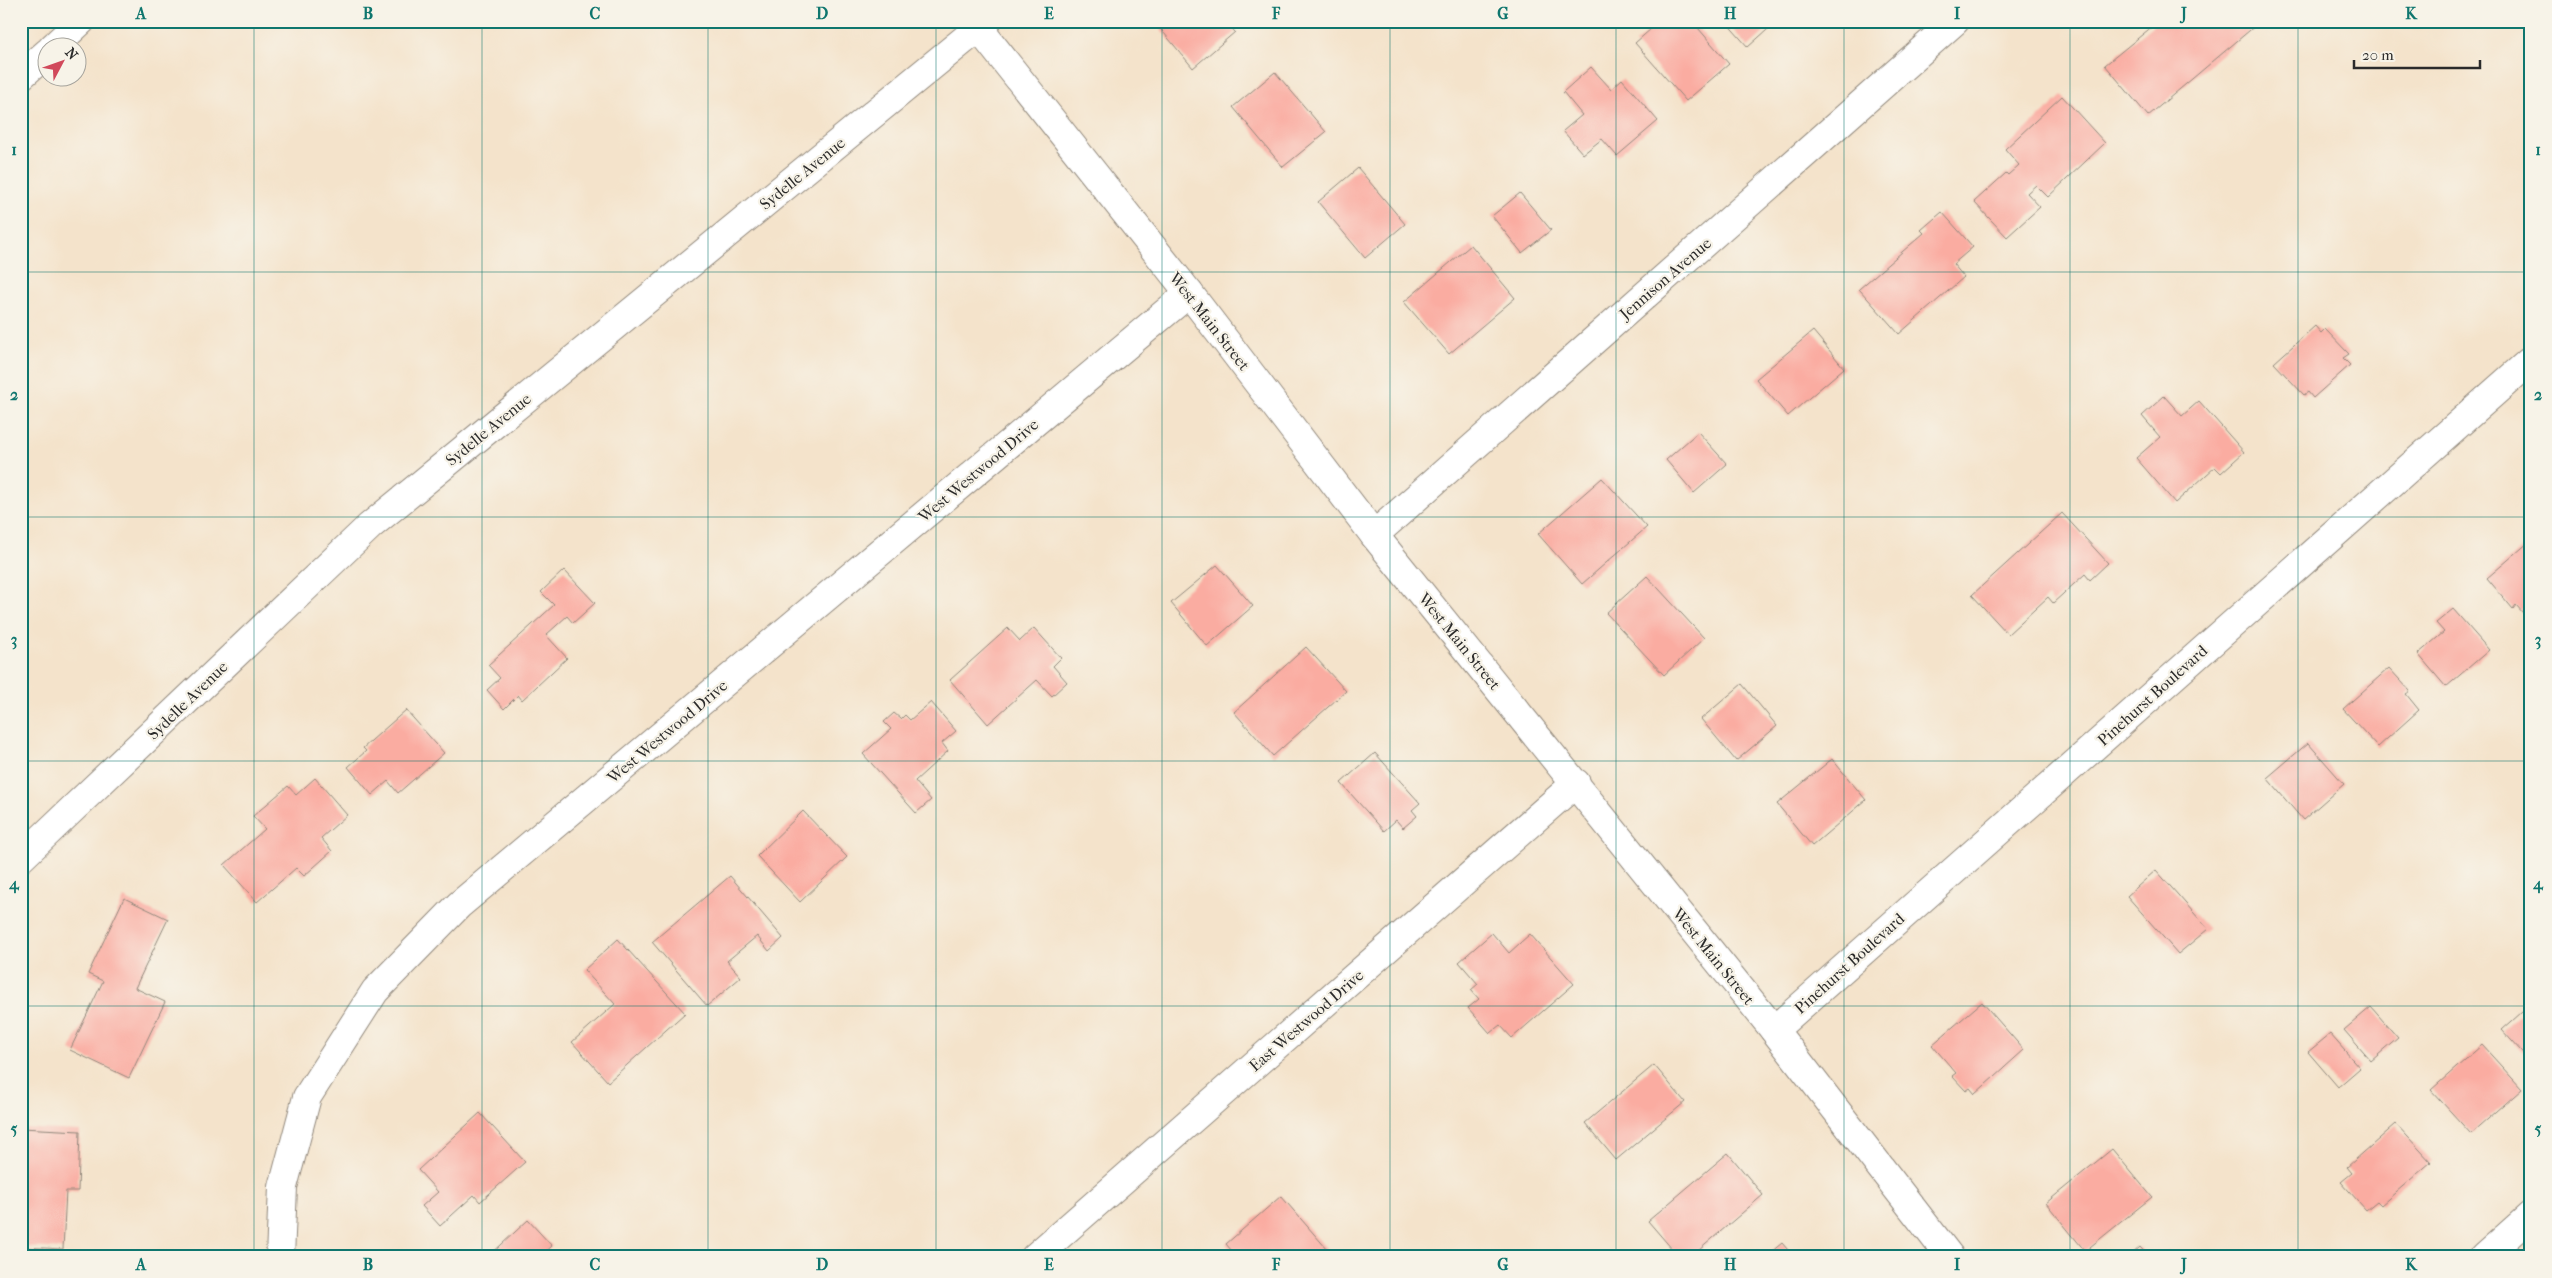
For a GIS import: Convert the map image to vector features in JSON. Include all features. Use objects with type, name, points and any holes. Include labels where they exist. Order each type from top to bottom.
[{"type":"street","points":[[63,38],[81,21]]},
{"type":"street","name":"Jennison Avenue","points":[[1374,535],[1955,21]]},
{"type":"street","name":"West Main Street","points":[[980,24],[1374,535],[1774,1030],[1950,1257]]},
{"type":"street","name":"Sydelle Avenue","points":[[21,858],[370,526],[980,24]]},
{"type":"street","points":[[21,76],[38,61]]},
{"type":"street","name":"West Westwood Drive","points":[[280,1257],[283,1187],[307,1096],[375,991],[459,905],[1189,293]]},
{"type":"street","name":"Pinehurst Boulevard","points":[[1774,1030],[2531,360]]},
{"type":"street","name":"East Westwood Drive","points":[[1035,1257],[1576,783]]},
{"type":"street","points":[[2484,1257],[2531,1215]]},
{"type":"building","points":[[1154,21],[1225,21],[1235,32],[1193,68]]},
{"type":"building","points":[[1660,21],[1692,21],[1729,64],[1686,101],[1635,43]]},
{"type":"building","points":[[1725,21],[1777,21],[1748,47]]},
{"type":"building","points":[[2159,21],[2253,21],[2256,25],[2148,116],[2105,65]]},
{"type":"building","points":[[1591,67],[1611,89],[1622,79],[1658,121],[1617,156],[1602,139],[1583,154],[1563,131],[1582,115],[1563,92]]},
{"type":"building","points":[[1275,72],[1326,132],[1283,167],[1233,107]]},
{"type":"building","points":[[2062,96],[2105,143],[2048,197],[2036,185],[2027,193],[2040,207],[2007,237],[1974,202],[2006,173],[2008,175],[2019,165],[2005,149]]},
{"type":"building","points":[[1358,168],[1405,224],[1365,258],[1318,202]]},
{"type":"building","points":[[1520,193],[1551,230],[1522,253],[1492,216]]},
{"type":"building","points":[[1942,212],[1973,247],[1953,264],[1964,277],[1899,334],[1859,289],[1924,233],[1921,230]]},
{"type":"building","points":[[1471,245],[1515,298],[1449,354],[1404,302]]},
{"type":"building","points":[[2315,326],[2321,333],[2325,329],[2349,354],[2343,358],[2350,365],[2313,398],[2308,392],[2304,395],[2274,363]]},
{"type":"building","points":[[1813,331],[1844,368],[1788,416],[1756,379]]},
{"type":"building","points":[[2164,396],[2182,416],[2199,401],[2244,452],[2221,473],[2215,467],[2175,503],[2136,458],[2160,437],[2142,416]]},
{"type":"building","points":[[1698,432],[1727,464],[1694,493],[1666,460]]},
{"type":"building","points":[[1602,478],[1647,527],[1582,584],[1538,534]]},
{"type":"building","points":[[2062,513],[2108,563],[2090,580],[2085,574],[2053,603],[2048,597],[2008,634],[1972,595]]},
{"type":"building","points":[[2529,542],[2531,544],[2531,622],[2516,605],[2513,609],[2487,578]]},
{"type":"building","points":[[1217,565],[1253,606],[1207,646],[1171,603]]},
{"type":"building","points":[[564,570],[595,603],[573,623],[567,616],[546,635],[567,658],[522,700],[518,695],[504,709],[487,690],[500,678],[488,665],[554,605],[541,592]]},
{"type":"building","points":[[1647,576],[1704,638],[1664,675],[1606,613]]},
{"type":"building","points":[[2453,609],[2489,650],[2446,687],[2418,654],[2444,632],[2436,623]]},
{"type":"building","points":[[1008,628],[1020,641],[1034,628],[1061,658],[1053,666],[1067,682],[1052,696],[1037,680],[988,724],[950,680]]},
{"type":"building","points":[[1306,647],[1346,691],[1273,756],[1234,712]]},
{"type":"building","points":[[2389,668],[2410,691],[2406,694],[2419,710],[2378,747],[2343,709]]},
{"type":"building","points":[[1742,684],[1777,726],[1736,761],[1701,719]]},
{"type":"building","points":[[931,702],[956,731],[942,743],[948,751],[915,781],[931,800],[916,813],[863,754],[891,729],[884,722],[894,713],[901,719],[905,715],[910,720]]},
{"type":"building","points":[[406,710],[444,753],[398,793],[388,781],[372,795],[348,767],[366,751],[363,748]]},
{"type":"building","points":[[2308,743],[2344,784],[2303,820],[2267,778]]},
{"type":"building","points":[[1375,753],[1420,803],[1412,810],[1417,816],[1403,828],[1396,820],[1384,831],[1341,783]]},
{"type":"building","points":[[1832,759],[1866,800],[1812,846],[1777,804]]},
{"type":"building","points":[[315,778],[347,815],[321,838],[332,851],[304,876],[296,868],[257,902],[224,865],[265,829],[253,816],[288,786],[296,795]]},
{"type":"building","points":[[803,811],[847,857],[800,902],[757,856]]},
{"type":"building","points":[[2156,870],[2208,929],[2178,954],[2127,896]]},
{"type":"building","points":[[730,876],[783,938],[769,951],[757,936],[727,961],[741,977],[707,1006],[652,942]]},
{"type":"building","points":[[124,898],[168,919],[135,988],[165,1002],[129,1078],[70,1050],[103,981],[88,974]]},
{"type":"building","points":[[1492,933],[1509,953],[1530,934],[1574,984],[1512,1038],[1500,1025],[1490,1033],[1468,1008],[1479,999],[1471,990],[1478,984],[1459,962]]},
{"type":"building","points":[[618,939],[685,1013],[608,1082],[572,1042],[615,1004],[584,970]]},
{"type":"building","points":[[1982,1002],[2024,1050],[1975,1094],[1970,1088],[1966,1091],[1952,1076],[1956,1073],[1932,1045]]},
{"type":"building","points":[[2531,1004],[2531,1062],[2502,1030]]},
{"type":"building","points":[[2371,1007],[2398,1038],[2371,1061],[2344,1030]]},
{"type":"building","points":[[2330,1034],[2360,1068],[2338,1087],[2308,1052]]},
{"type":"building","points":[[2482,1045],[2522,1089],[2471,1134],[2431,1090]]},
{"type":"building","points":[[1654,1065],[1685,1102],[1616,1160],[1585,1123]]},
{"type":"building","points":[[480,1113],[525,1162],[480,1202],[474,1195],[440,1226],[422,1206],[438,1192],[418,1170]]},
{"type":"building","points":[[2396,1124],[2431,1162],[2381,1205],[2377,1201],[2366,1210],[2341,1182],[2352,1173],[2347,1167]]},
{"type":"building","points":[[21,1128],[80,1131],[78,1191],[66,1191],[63,1249],[21,1247]]},
{"type":"building","points":[[2112,1149],[2152,1197],[2085,1251],[2046,1203]]},
{"type":"building","points":[[1728,1153],[1763,1195],[1691,1257],[1679,1257],[1648,1221]]},
{"type":"building","points":[[1281,1196],[1327,1249],[1319,1257],[1237,1257],[1226,1244]]},
{"type":"building","points":[[528,1220],[552,1246],[540,1257],[488,1257]]},
{"type":"building","points":[[1782,1243],[1794,1257],[1765,1257]]},
{"type":"building","points":[[2140,1247],[2149,1257],[2129,1257]]},
{"type":"building","points":[[2168,1250],[2174,1257],[2160,1257]]},
{"type":"building","points":[[1759,1251],[1764,1257],[1752,1257]]}]
